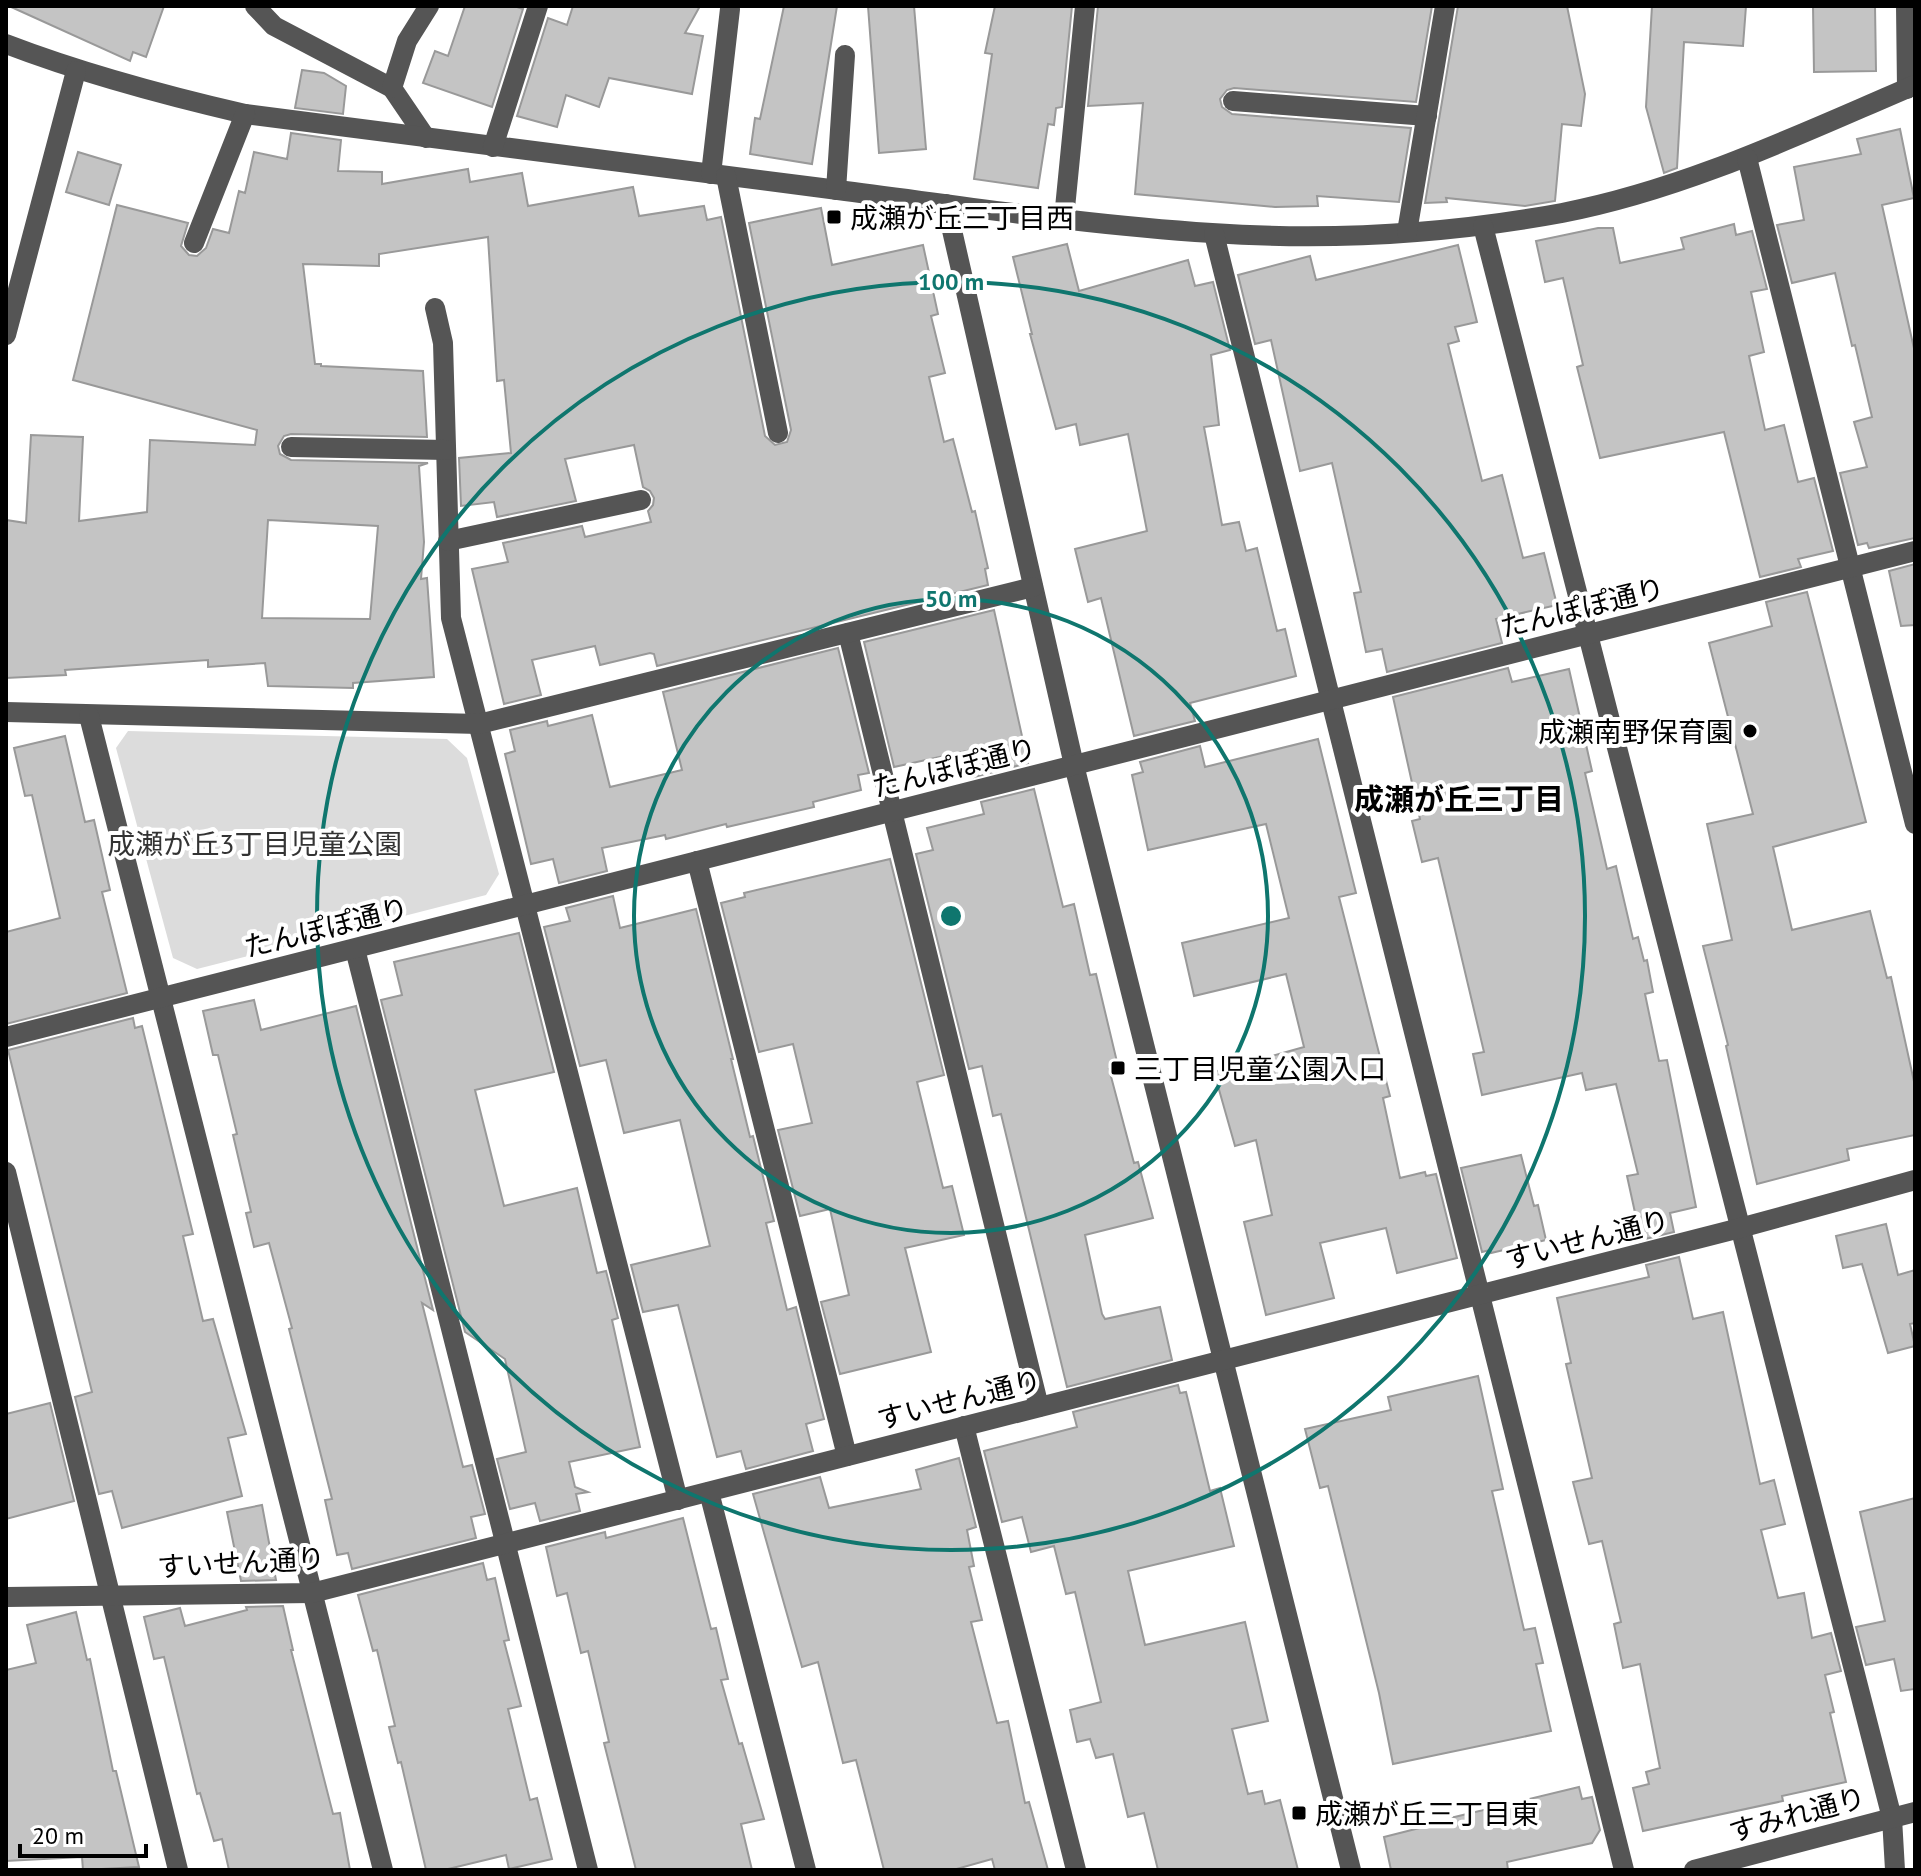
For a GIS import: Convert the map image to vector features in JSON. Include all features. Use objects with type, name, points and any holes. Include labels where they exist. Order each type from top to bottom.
[{"type":"street","points":[[255,6],[274,26],[392,88],[426,138]]},
{"type":"street","points":[[392,88],[407,41],[429,6]]},
{"type":"street","points":[[493,147],[538,6]]},
{"type":"street","points":[[1064,218],[1085,6]]},
{"type":"street","points":[[1407,232],[1445,6]]},
{"type":"street","points":[[6,44],[76,71],[245,114],[1064,218],[1214,234],[1312,235],[1483,226],[1566,212],[1747,158],[1911,87],[1906,6]]},
{"type":"street","points":[[730,9],[718,175],[778,433]]},
{"type":"street","points":[[836,190],[845,55]]},
{"type":"street","points":[[6,335],[76,71]]},
{"type":"street","points":[[1233,101],[1427,116]]},
{"type":"street","points":[[194,243],[245,114]]},
{"type":"street","points":[[1747,158],[1915,824]]},
{"type":"street","points":[[946,204],[1074,765],[1351,1870]]},
{"type":"street","points":[[1483,226],[1892,1818],[1895,1870]]},
{"type":"street","points":[[1214,234],[1624,1870]]},
{"type":"street","points":[[435,308],[443,343],[451,618],[678,1500]]},
{"type":"street","points":[[291,447],[446,450]]},
{"type":"street","points":[[448,541],[641,500]]},
{"type":"street","name":"たんぽぽ通り","points":[[6,1037],[1915,551]]},
{"type":"street","points":[[6,712],[479,724],[1033,587]]},
{"type":"street","points":[[848,633],[1039,1407]]},
{"type":"street","points":[[89,716],[383,1870]]},
{"type":"street","points":[[697,861],[847,1456]]},
{"type":"street","points":[[355,949],[588,1870]]},
{"type":"street","points":[[6,1172],[178,1870]]},
{"type":"street","name":"すいせん通り","points":[[6,1597],[312,1593],[1740,1228],[1915,1180]]},
{"type":"street","points":[[964,1426],[1076,1870]]},
{"type":"street","points":[[709,1492],[806,1870]]},
{"type":"street","name":"すみれ通り","points":[[1694,1870],[1915,1812]]},
{"type":"green space","name":"成瀬が丘3丁目児童公園","points":[[128,731],[447,739],[467,758],[499,874],[486,895],[197,969],[173,958],[116,748]]},
{"type":"building","points":[[9,6],[164,6],[146,57],[133,52],[130,61]]},
{"type":"building","points":[[465,6],[514,6],[523,9],[492,107],[423,83],[435,51],[448,56]]},
{"type":"building","points":[[573,6],[700,6],[685,33],[703,36],[692,94],[609,78],[599,107],[566,95],[557,127],[517,116],[548,18],[567,25]]},
{"type":"building","points":[[784,6],[837,6],[812,164],[750,154],[755,118],[760,119]]},
{"type":"building","points":[[868,6],[914,6],[926,149],[879,153]]},
{"type":"building","points":[[995,6],[1072,6],[1062,107],[1056,108],[1054,125],[1048,124],[1038,188],[974,179],[992,54],[985,53]]},
{"type":"building","points":[[1098,6],[1432,6],[1416,102],[1234,88],[1227,90],[1220,99],[1222,107],[1232,114],[1411,128],[1399,202],[1317,196],[1318,206],[1275,207],[1135,194],[1143,103],[1088,106]]},
{"type":"building","points":[[1458,6],[1567,6],[1585,94],[1581,126],[1562,124],[1555,201],[1525,206],[1446,198],[1447,202],[1425,203]]},
{"type":"building","points":[[1652,6],[1746,6],[1743,46],[1684,42],[1677,168],[1664,173],[1646,107]]},
{"type":"building","points":[[1813,6],[1875,6],[1876,71],[1814,72]]},
{"type":"building","points":[[302,70],[324,73],[346,86],[343,114],[295,108]]},
{"type":"building","points":[[1900,129],[1914,198],[1882,205],[1915,353],[1915,538],[1869,548],[1867,543],[1858,545],[1840,473],[1867,467],[1854,422],[1872,417],[1835,273],[1792,283],[1777,225],[1804,220],[1794,167],[1861,154],[1857,139]]},
{"type":"building","points":[[291,133],[341,140],[338,171],[382,172],[382,184],[468,169],[470,182],[522,173],[528,206],[633,187],[639,216],[704,206],[707,220],[721,217],[765,436],[775,445],[787,442],[791,430],[749,223],[821,208],[832,265],[923,245],[938,314],[931,316],[945,373],[929,377],[944,442],[953,439],[972,512],[975,511],[988,568],[985,569],[988,585],[657,666],[654,654],[650,653],[600,665],[595,646],[532,660],[541,695],[504,704],[472,569],[508,562],[503,543],[582,526],[585,537],[651,522],[648,511],[654,498],[643,487],[634,445],[565,459],[576,501],[497,517],[494,502],[461,506],[459,458],[511,453],[504,380],[497,381],[488,237],[379,254],[379,266],[303,264],[315,364],[423,371],[427,437],[291,434],[284,436],[278,446],[280,454],[291,460],[428,463],[419,466],[424,542],[421,579],[427,578],[434,677],[353,683],[353,688],[268,686],[265,663],[208,667],[208,660],[65,670],[66,675],[6,678],[6,520],[26,523],[31,435],[83,437],[79,521],[147,512],[150,440],[255,445],[257,430],[73,380],[117,205],[188,223],[181,246],[189,255],[197,256],[206,248],[213,229],[229,233],[239,191],[245,193],[254,152],[287,159]],"holes":[[[268,520],[378,526],[370,619],[262,618]]]},
{"type":"building","points":[[78,152],[121,165],[109,205],[66,192]]},
{"type":"building","points":[[1734,224],[1736,235],[1752,231],[1767,289],[1751,292],[1764,352],[1749,356],[1765,430],[1784,425],[1798,482],[1814,478],[1833,551],[1798,559],[1801,567],[1760,577],[1724,432],[1600,458],[1577,367],[1583,365],[1563,278],[1545,282],[1536,241],[1598,228],[1613,228],[1620,263],[1684,249],[1681,238]]},
{"type":"building","points":[[1067,244],[1079,291],[1188,260],[1195,286],[1213,282],[1230,350],[1211,355],[1219,425],[1204,427],[1222,525],[1239,522],[1246,551],[1257,548],[1277,631],[1285,629],[1296,676],[1190,703],[1195,721],[1134,736],[1101,598],[1088,602],[1075,549],[1147,531],[1128,434],[1080,445],[1076,424],[1056,429],[1013,257]]},
{"type":"building","points":[[1458,245],[1477,322],[1455,327],[1459,341],[1448,344],[1482,481],[1502,475],[1523,558],[1544,553],[1557,605],[1496,619],[1502,643],[1387,672],[1382,649],[1366,652],[1354,593],[1361,592],[1332,463],[1300,471],[1271,340],[1255,344],[1238,275],[1310,256],[1316,280]]},
{"type":"building","points":[[1915,564],[1915,625],[1901,626],[1889,571]]},
{"type":"building","points":[[1807,592],[1866,822],[1773,847],[1792,930],[1870,911],[1887,978],[1891,977],[1915,1086],[1915,1135],[1847,1149],[1849,1160],[1757,1184],[1728,1045],[1703,946],[1732,940],[1707,824],[1753,814],[1709,643],[1772,626],[1766,602]]},
{"type":"building","points":[[994,610],[1028,763],[974,777],[967,751],[894,767],[864,642]]},
{"type":"building","points":[[838,648],[869,773],[858,775],[861,790],[813,802],[814,807],[727,827],[726,824],[666,839],[665,835],[602,848],[607,871],[559,883],[553,859],[531,864],[505,754],[515,751],[510,730],[547,721],[548,726],[592,715],[610,787],[682,770],[663,692]]},
{"type":"building","points":[[1508,668],[1512,682],[1569,669],[1592,771],[1585,773],[1607,869],[1616,866],[1633,939],[1638,937],[1644,961],[1647,960],[1653,992],[1645,994],[1659,1061],[1667,1060],[1696,1207],[1670,1213],[1674,1232],[1641,1240],[1627,1176],[1638,1174],[1616,1084],[1586,1090],[1582,1073],[1482,1095],[1473,1054],[1484,1052],[1438,858],[1422,862],[1412,821],[1420,819],[1393,697]]},
{"type":"building","points":[[65,736],[85,822],[94,820],[110,890],[102,892],[127,993],[6,1024],[6,932],[60,918],[32,795],[25,796],[14,748]]},
{"type":"building","points":[[1318,739],[1356,893],[1339,897],[1390,1096],[1383,1098],[1400,1178],[1425,1172],[1426,1176],[1436,1174],[1457,1258],[1397,1273],[1386,1228],[1320,1243],[1334,1298],[1266,1315],[1244,1222],[1272,1215],[1256,1140],[1235,1146],[1214,1072],[1304,1047],[1286,974],[1194,996],[1182,943],[1289,918],[1266,824],[1148,850],[1132,775],[1143,772],[1140,762],[1200,746],[1205,767]]},
{"type":"building","points":[[1034,789],[1063,907],[1074,904],[1090,975],[1096,974],[1118,1066],[1109,1069],[1134,1163],[1138,1162],[1153,1218],[1085,1235],[1102,1314],[1105,1319],[1160,1307],[1172,1360],[1067,1387],[1001,1114],[993,1116],[982,1066],[969,1069],[916,854],[933,850],[927,828],[984,814],[981,802]]},
{"type":"building","points":[[890,859],[944,1075],[917,1082],[943,1188],[952,1186],[964,1235],[905,1248],[931,1352],[840,1374],[821,1302],[849,1295],[830,1209],[800,1216],[778,1130],[812,1123],[793,1044],[759,1052],[721,903],[745,897],[744,893]]},
{"type":"building","points":[[613,896],[620,928],[696,909],[750,1137],[753,1136],[774,1221],[766,1223],[787,1310],[796,1307],[824,1419],[806,1424],[813,1451],[746,1469],[741,1451],[717,1457],[678,1305],[643,1312],[631,1265],[710,1246],[680,1120],[624,1133],[606,1060],[580,1066],[544,927],[570,921],[566,908]]},
{"type":"building","points":[[519,933],[554,1072],[475,1090],[504,1206],[577,1188],[597,1273],[606,1271],[618,1318],[612,1320],[640,1447],[569,1462],[575,1487],[588,1492],[576,1494],[580,1511],[540,1521],[535,1503],[510,1509],[497,1459],[526,1452],[505,1359],[465,1332],[381,1000],[402,995],[394,962]]},
{"type":"building","points":[[254,1000],[261,1030],[356,1006],[433,1310],[422,1303],[463,1467],[472,1465],[485,1514],[471,1517],[476,1538],[352,1569],[348,1553],[337,1555],[325,1500],[332,1499],[289,1329],[292,1328],[269,1243],[254,1247],[246,1213],[251,1212],[233,1135],[237,1134],[218,1055],[213,1055],[203,1011]]},
{"type":"building","points":[[133,1018],[135,1028],[142,1026],[193,1234],[183,1236],[203,1321],[213,1319],[246,1434],[228,1438],[242,1496],[122,1528],[112,1491],[99,1494],[75,1397],[92,1392],[8,1050]]},
{"type":"building","points":[[1521,1155],[1546,1240],[1491,1253],[1490,1250],[1482,1252],[1461,1168]]},
{"type":"building","points":[[1886,1224],[1898,1275],[1915,1270],[1915,1323],[1910,1324],[1915,1346],[1888,1353],[1862,1264],[1843,1268],[1836,1236]]},
{"type":"building","points":[[1679,1257],[1693,1319],[1723,1312],[1760,1484],[1774,1480],[1785,1524],[1761,1530],[1778,1598],[1804,1593],[1812,1638],[1831,1633],[1841,1671],[1825,1675],[1834,1712],[1830,1713],[1846,1782],[1782,1796],[1783,1801],[1643,1831],[1633,1788],[1649,1784],[1646,1772],[1660,1768],[1640,1664],[1623,1668],[1614,1624],[1621,1622],[1602,1541],[1589,1544],[1573,1482],[1592,1478],[1566,1364],[1571,1363],[1557,1298],[1649,1277],[1646,1265]]},
{"type":"building","points":[[1478,1376],[1503,1489],[1492,1491],[1524,1630],[1535,1628],[1543,1663],[1536,1664],[1551,1731],[1393,1764],[1379,1693],[1328,1486],[1320,1488],[1305,1429],[1391,1410],[1388,1397]]},
{"type":"building","points":[[1178,1385],[1180,1393],[1186,1392],[1210,1491],[1220,1488],[1234,1546],[1128,1571],[1145,1645],[1245,1622],[1268,1721],[1232,1729],[1248,1794],[1262,1791],[1265,1804],[1280,1800],[1298,1870],[1158,1870],[1144,1813],[1128,1817],[1113,1754],[1096,1758],[1090,1739],[1077,1742],[1070,1710],[1101,1702],[1075,1592],[1066,1594],[1054,1546],[1031,1552],[1022,1517],[1002,1522],[984,1451],[1077,1427],[1073,1412]]},
{"type":"building","points":[[50,1403],[74,1501],[6,1519],[6,1414]]},
{"type":"building","points":[[959,1458],[976,1527],[967,1530],[974,1566],[969,1567],[982,1620],[971,1622],[997,1723],[1008,1721],[1025,1803],[1029,1802],[1048,1870],[995,1870],[992,1859],[953,1870],[884,1870],[856,1760],[843,1763],[818,1662],[802,1667],[753,1494],[820,1477],[829,1508],[921,1489],[916,1470]]},
{"type":"building","points":[[1915,1498],[1915,1689],[1901,1691],[1894,1659],[1866,1665],[1856,1627],[1885,1621],[1860,1512]]},
{"type":"building","points":[[262,1505],[276,1580],[241,1581],[227,1512]]},
{"type":"building","points":[[683,1518],[711,1629],[716,1628],[728,1679],[721,1680],[764,1819],[741,1824],[752,1870],[636,1870],[604,1743],[609,1742],[588,1651],[581,1653],[567,1593],[557,1596],[546,1547],[605,1532],[606,1538]]},
{"type":"building","points":[[483,1563],[487,1580],[495,1578],[509,1640],[504,1641],[521,1706],[508,1709],[530,1800],[537,1798],[552,1859],[509,1869],[506,1855],[444,1870],[426,1870],[401,1762],[398,1763],[389,1727],[395,1726],[377,1650],[373,1651],[358,1595]]},
{"type":"building","points":[[283,1606],[291,1650],[333,1814],[340,1813],[350,1870],[229,1870],[222,1839],[214,1841],[200,1793],[197,1794],[164,1657],[154,1659],[144,1617],[180,1608],[185,1626],[247,1610],[246,1607]]},
{"type":"building","points":[[76,1612],[139,1867],[83,1870],[82,1857],[6,1861],[6,1670],[36,1663],[27,1625]]},
{"type":"building","points":[[1579,1787],[1582,1799],[1592,1797],[1600,1830],[1592,1843],[1507,1862],[1508,1870],[1391,1870],[1384,1837]]},
{"type":"place","name":"成瀬が丘三丁目西","points":[[834,217]]},
{"type":"place","name":"成瀬南野保育園","points":[[1750,731]]},
{"type":"place","name":"三丁目児童公園入口","points":[[1118,1068]]},
{"type":"place","name":"成瀬が丘三丁目東","points":[[1299,1813]]},
{"type":"district","name":"成瀬が丘三丁目","points":[[1459,798]]}]
